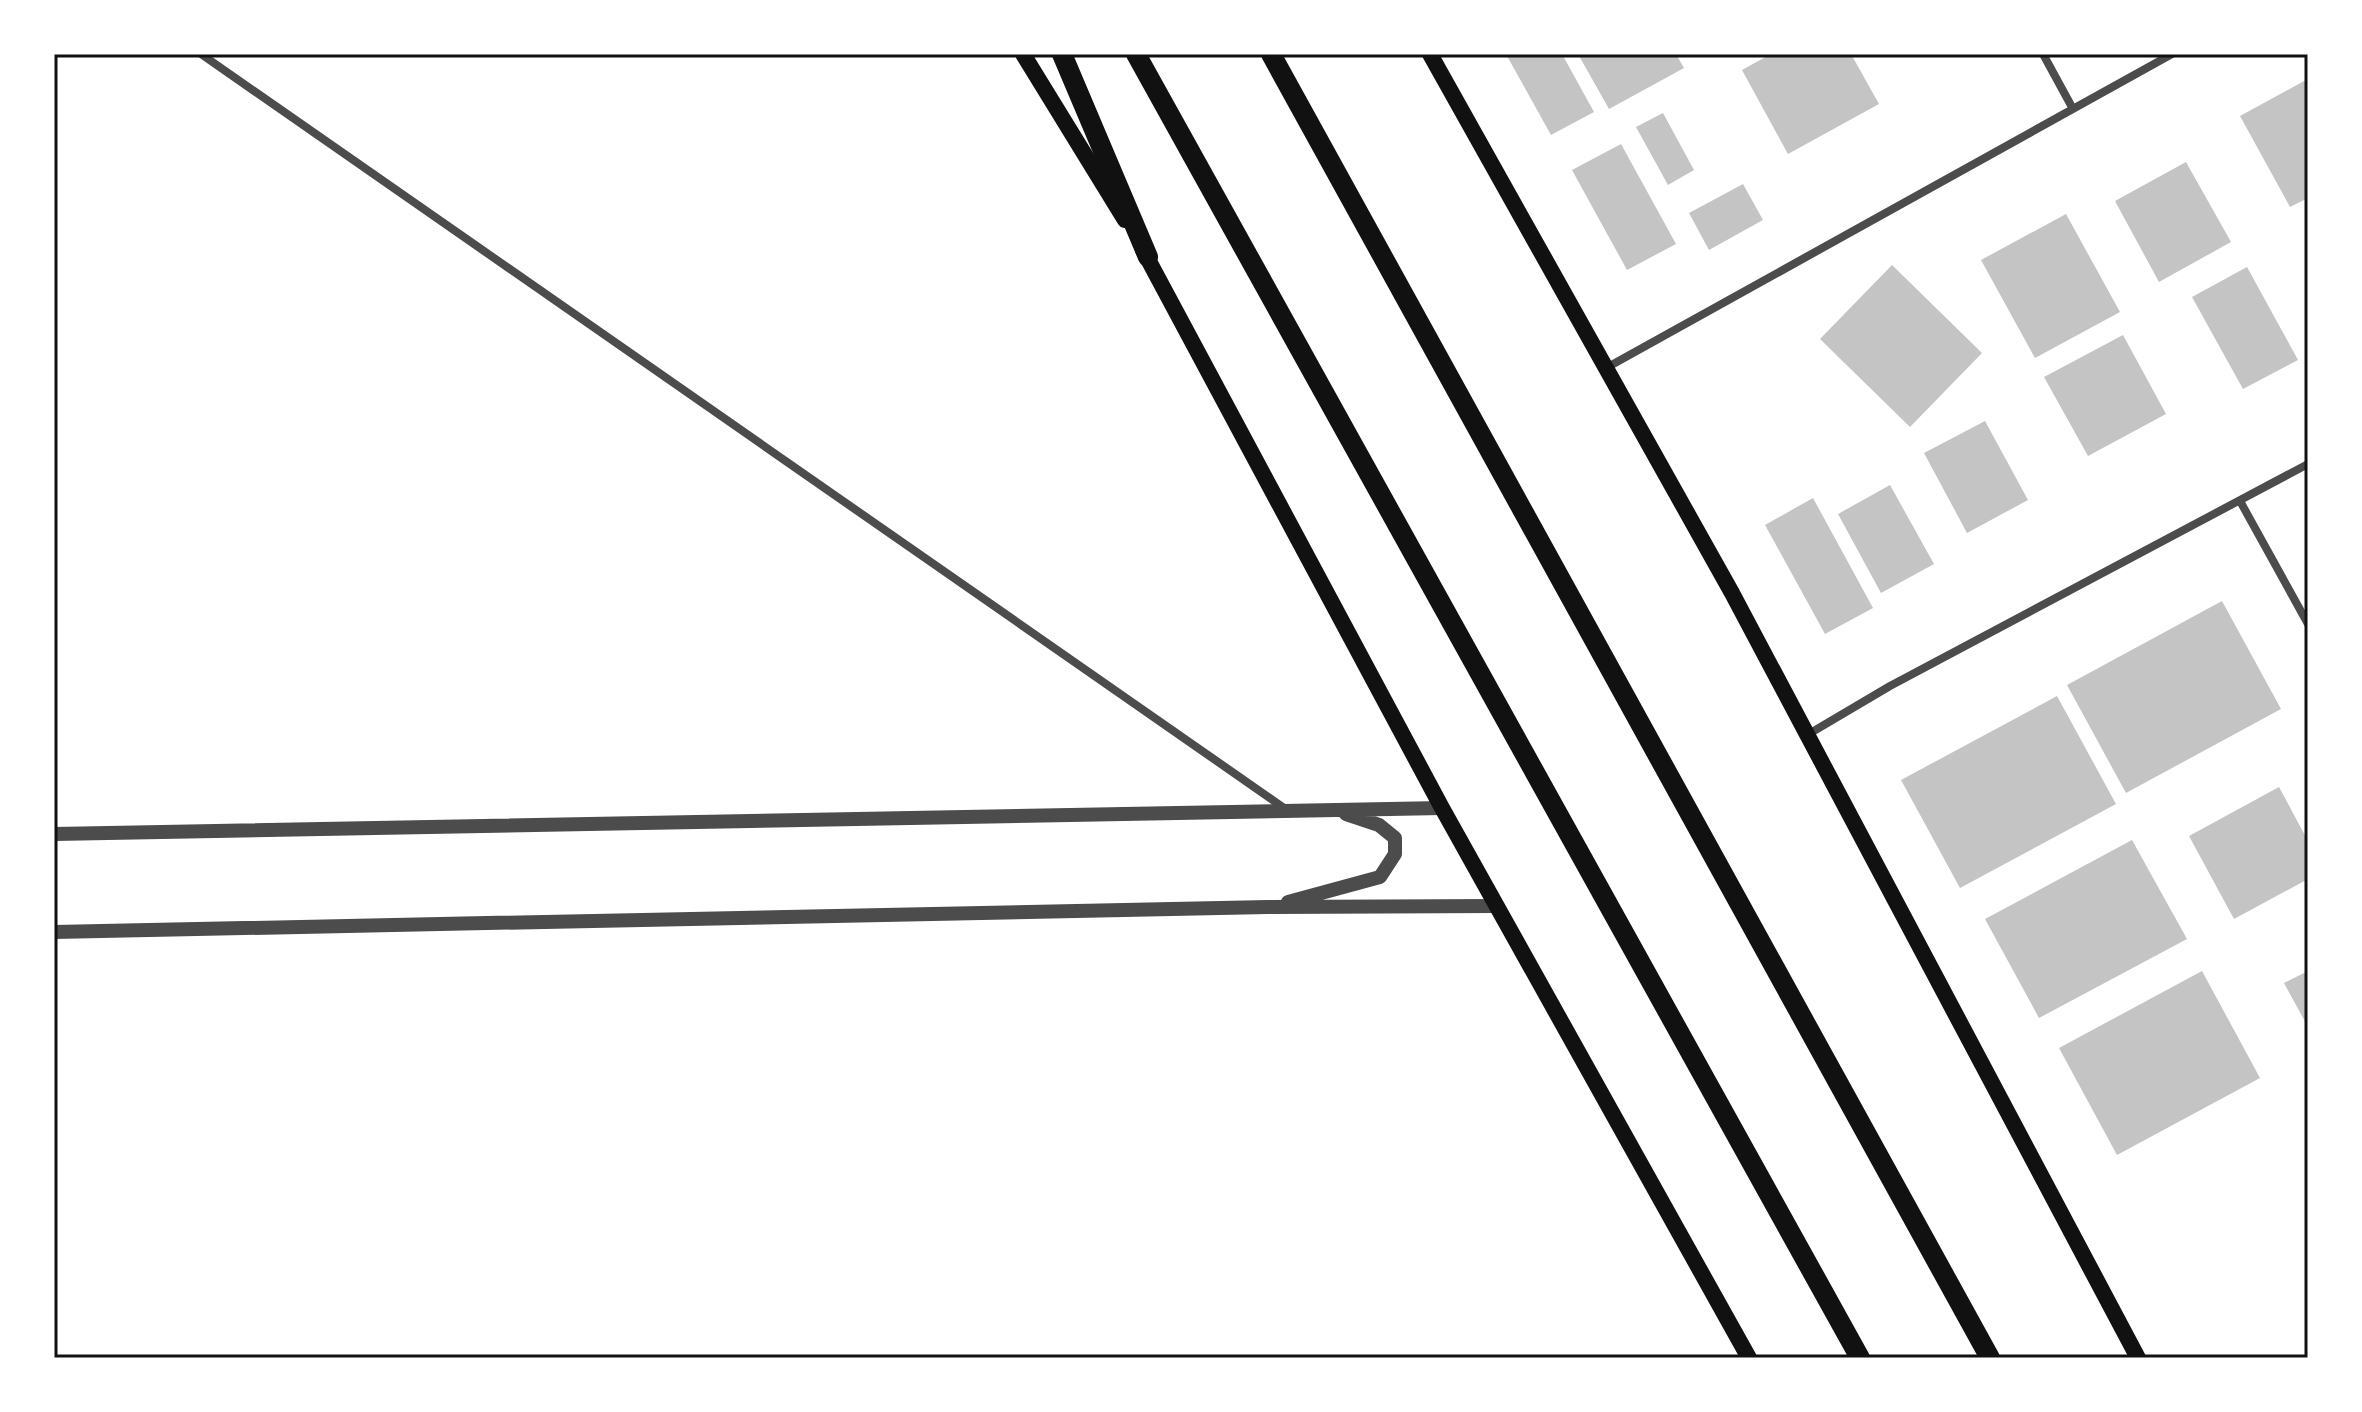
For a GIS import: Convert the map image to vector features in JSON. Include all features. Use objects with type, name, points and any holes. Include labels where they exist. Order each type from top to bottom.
[{"type":"main road","points":[[1023,54],[1148,257],[1442,808],[1749,1358]]},
{"type":"main road","points":[[1062,54],[1148,257]]},
{"type":"main road","points":[[1136,54],[1860,1358]]},
{"type":"main road","points":[[1271,54],[1990,1358]]},
{"type":"main road","points":[[1430,54],[1732,593],[2138,1358]]},
{"type":"street","points":[[201,54],[1288,811]]},
{"type":"street","points":[[2043,54],[2073,109]]},
{"type":"street","points":[[1605,369],[2172,54]]},
{"type":"street","points":[[1807,735],[1890,686],[2308,464]]},
{"type":"street","points":[[2240,501],[2308,624]]},
{"type":"street","points":[[54,834],[1442,808]]},
{"type":"street","points":[[1268,907],[1380,877],[1395,854],[1395,838],[1379,825],[1335,810]]},
{"type":"street","points":[[54,932],[1268,907],[1496,906]]},
{"type":"building","points":[[1562,54],[1594,112],[1551,135],[1507,56]]},
{"type":"building","points":[[1578,54],[1676,54],[1684,68],[1609,109]]},
{"type":"building","points":[[1771,54],[1851,54],[1879,104],[1788,154],[1742,70]]},
{"type":"building","points":[[2306,80],[2308,198],[2290,207],[2240,116]]},
{"type":"building","points":[[1663,113],[1694,170],[1668,185],[1636,127]]},
{"type":"building","points":[[1621,144],[1676,244],[1627,270],[1572,170]]},
{"type":"building","points":[[2186,162],[2231,242],[2159,282],[2115,201]]},
{"type":"building","points":[[1743,184],[1763,220],[1709,250],[1689,213]]},
{"type":"building","points":[[2066,214],[2120,312],[2035,358],[1981,260]]},
{"type":"building","points":[[1892,265],[1982,353],[1910,427],[1820,339]]},
{"type":"building","points":[[2247,267],[2298,360],[2243,389],[2192,297]]},
{"type":"building","points":[[2123,335],[2166,414],[2088,456],[2044,377]]},
{"type":"building","points":[[1985,421],[2028,500],[1967,533],[1924,453]]},
{"type":"building","points":[[1890,485],[1934,564],[1881,593],[1838,514]]},
{"type":"building","points":[[1813,498],[1873,608],[1825,634],[1765,525]]},
{"type":"building","points":[[2222,601],[2281,709],[2126,793],[2067,685]]},
{"type":"building","points":[[2057,696],[2116,804],[1960,888],[1901,780]]},
{"type":"building","points":[[2279,787],[2308,841],[2308,879],[2234,919],[2189,836]]},
{"type":"building","points":[[2132,840],[2187,939],[2039,1018],[1985,919]]},
{"type":"building","points":[[2202,971],[2260,1078],[2117,1155],[2059,1048]]},
{"type":"building","points":[[2308,971],[2308,1027],[2284,983]]}]
